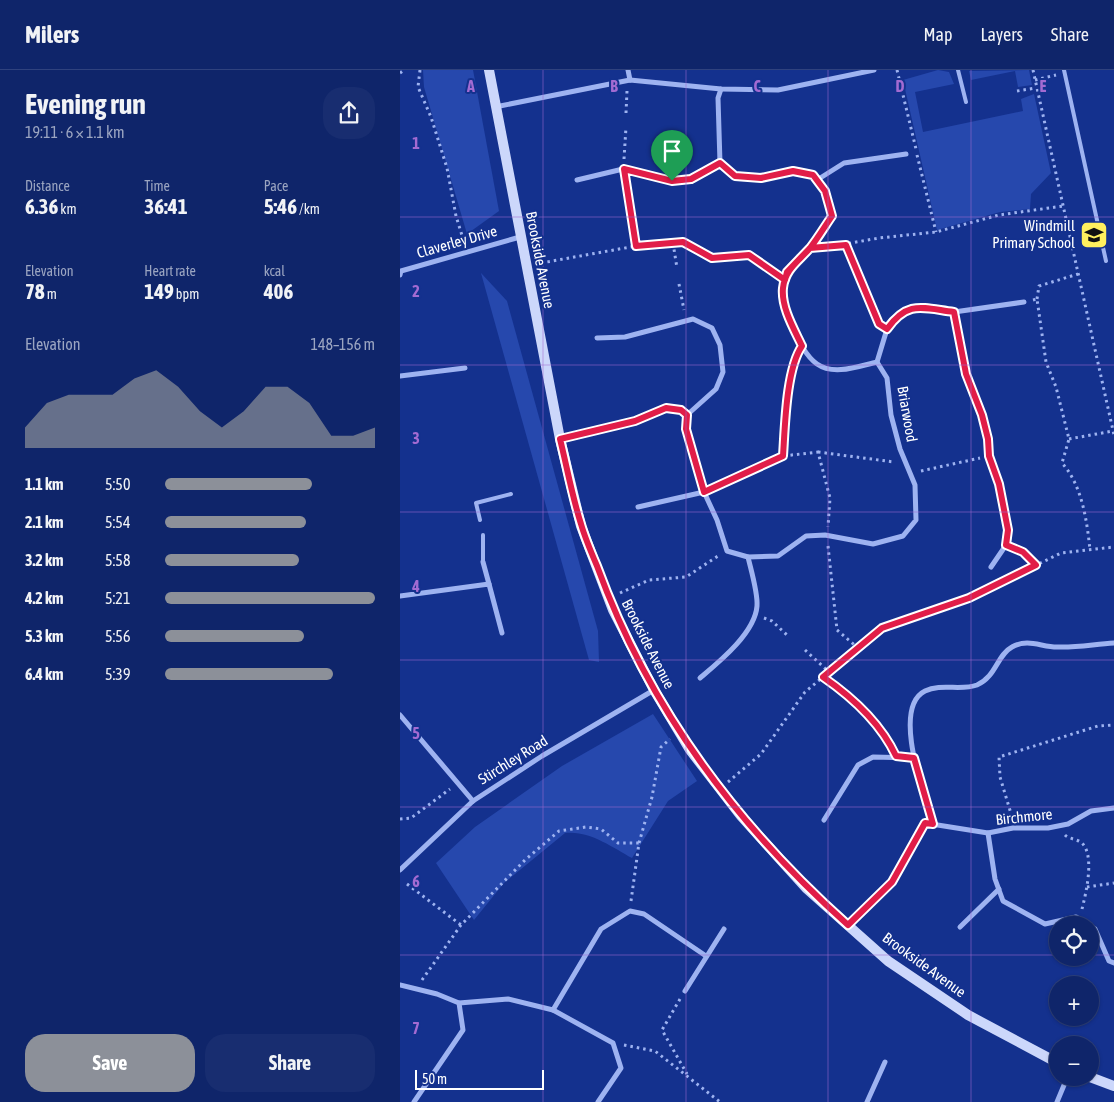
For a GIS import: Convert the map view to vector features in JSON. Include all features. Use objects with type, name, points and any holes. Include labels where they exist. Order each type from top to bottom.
[{"type":"street","name":"Brookside Avenue","points":[[489,70],[560,439],[581,526],[613,610],[654,690],[690,750],[741,816],[806,888],[888,961],[968,1015],[1049,1058]]},
{"type":"street","points":[[628,70],[629,81]]},
{"type":"street","points":[[495,107],[629,81],[720,89],[794,89],[874,70]]},
{"type":"street","points":[[720,89],[718,98],[720,163],[735,176],[761,178],[793,171],[813,175],[825,191],[832,216],[810,248],[787,272],[782,289],[787,311],[802,346],[817,364],[840,370],[877,362],[887,329],[898,314],[915,308],[954,312],[1024,302]]},
{"type":"street","points":[[817,180],[844,163],[906,154]]},
{"type":"street","points":[[577,180],[624,169],[672,181],[691,179],[720,163]]},
{"type":"street","name":"Claverley Drive","points":[[400,275],[400,271],[520,237]]},
{"type":"street","points":[[954,312],[966,374],[982,415],[988,439],[989,456],[999,484],[1008,530],[1006,545],[991,567]]},
{"type":"street","points":[[597,338],[625,337],[693,318],[712,328],[720,345],[724,372],[716,389],[687,415],[686,429],[704,492],[717,520],[727,551]]},
{"type":"street","name":"Briarwood","points":[[727,551],[748,557],[778,556],[806,536],[827,535],[873,544],[903,536],[916,520],[915,485],[900,449],[892,415],[888,378],[877,362]]},
{"type":"street","points":[[400,376],[465,368]]},
{"type":"street","points":[[560,439],[635,421],[666,408],[681,410],[687,415]]},
{"type":"street","points":[[638,507],[704,492]]},
{"type":"street","points":[[700,678],[724,658],[750,627],[757,606],[748,557]]},
{"type":"street","points":[[483,562],[502,633]]},
{"type":"street","points":[[400,596],[489,584]]},
{"type":"street","points":[[848,925],[892,882],[925,823],[933,824],[914,758],[909,717],[917,696],[926,690],[978,685],[997,668],[1004,653],[1022,643],[1034,642],[1055,647],[1114,643]]},
{"type":"street","name":"Stirchley Road","points":[[400,870],[473,800],[542,756],[654,690]]},
{"type":"street","points":[[400,715],[473,800]]},
{"type":"street","points":[[824,820],[858,765],[873,757],[896,756],[914,758]]},
{"type":"street","name":"Birchmore","points":[[933,824],[988,833],[1013,828],[1061,826],[1091,811],[1114,808]]},
{"type":"street","points":[[988,833],[1003,901],[1045,924],[1049,923]]},
{"type":"street","points":[[960,927],[999,889]]},
{"type":"street","points":[[553,1010],[601,929],[630,911],[644,914],[706,956]]},
{"type":"street","points":[[685,991],[724,929]]},
{"type":"street","points":[[1099,938],[1109,961],[1114,963]]},
{"type":"street","points":[[400,985],[437,994],[459,1003],[508,999],[553,1010],[613,1043],[621,1068],[598,1102]]},
{"type":"street","points":[[414,1102],[463,1030],[459,1003]]},
{"type":"street","points":[[867,1102],[885,1062]]},
{"type":"street","points":[[1099,1080],[1114,1086]]},
{"type":"street","points":[[1058,1102],[1065,1086]]},
{"type":"lane","points":[[958,70],[966,102]]},
{"type":"lane","points":[[1064,72],[1106,262]]},
{"type":"lane","points":[[480,520],[476,503],[511,494]]},
{"type":"lane","points":[[483,535],[483,562]]},
{"type":"path","points":[[400,73],[404,70]]},
{"type":"path","points":[[420,70],[418,87],[447,168],[456,216],[468,252]]},
{"type":"path","points":[[1033,70],[1114,435]]},
{"type":"path","points":[[1035,80],[1064,72]]},
{"type":"path","points":[[626,113],[629,81]]},
{"type":"path","points":[[1017,91],[1036,88]]},
{"type":"path","points":[[626,126],[624,169],[636,246]]},
{"type":"path","points":[[810,248],[846,245],[879,238],[936,232],[998,215],[1063,206]]},
{"type":"path","points":[[541,263],[636,246],[683,242],[712,258],[749,255],[785,280]]},
{"type":"path","points":[[673,243],[677,268]]},
{"type":"path","points":[[846,245],[879,324],[887,329]]},
{"type":"path","points":[[1078,274],[1039,286],[1037,299],[1046,362],[1056,387],[1069,439],[1062,463],[1072,474],[1088,526],[1090,550]]},
{"type":"path","points":[[679,284],[685,320]]},
{"type":"path","points":[[1024,302],[1037,299]]},
{"type":"path","points":[[783,456],[787,407],[796,355],[802,346]]},
{"type":"path","points":[[1069,439],[1113,430]]},
{"type":"path","points":[[818,452],[830,498],[827,535],[837,630],[858,648]]},
{"type":"path","points":[[704,492],[783,456],[818,452],[890,463],[905,461]]},
{"type":"path","points":[[910,474],[989,456]]},
{"type":"path","points":[[1006,545],[1023,552],[1036,565]]},
{"type":"path","points":[[728,782],[761,754],[805,692],[882,628],[969,598],[1061,553],[1114,547]]},
{"type":"path","points":[[620,593],[649,580],[686,577],[727,551]]},
{"type":"path","points":[[755,613],[772,622],[788,636]]},
{"type":"path","points":[[804,650],[829,672]]},
{"type":"path","points":[[823,677],[848,694],[890,743],[896,756]]},
{"type":"path","points":[[1013,828],[1011,809],[1000,777],[999,757],[1098,726],[1114,725]]},
{"type":"path","points":[[630,911],[639,843],[652,797],[662,747],[679,731]]},
{"type":"path","points":[[400,820],[411,818],[458,783]]},
{"type":"path","points":[[1061,826],[1065,837],[1081,842],[1088,854],[1087,888],[1081,916]]},
{"type":"path","points":[[416,989],[461,925],[525,860],[559,831],[586,827],[601,828],[618,843],[639,843]]},
{"type":"path","points":[[1087,888],[1114,883]]},
{"type":"path","points":[[406,884],[461,925]]},
{"type":"path","points":[[685,991],[662,1030],[688,1077]]},
{"type":"path","points":[[613,1043],[655,1051],[720,1102]]},
{"type":"shaded area","points":[[423,70],[473,70],[499,211],[467,234],[424,87]]},
{"type":"shaded area","points":[[938,70],[949,72],[954,84],[915,92],[923,132],[1023,111],[1021,99],[1034,94],[1051,173],[1031,194],[1030,209],[1000,212],[937,230],[903,80]]},
{"type":"shaded area","points":[[1029,70],[1032,85],[1018,87],[1015,71],[971,80],[969,71]]},
{"type":"shaded area","points":[[481,273],[507,301],[598,631],[599,662],[589,660]]},
{"type":"shaded area","points":[[653,714],[697,781],[668,801],[632,858],[608,844],[583,834],[565,833],[504,883],[474,920],[436,863],[475,827],[562,766]]},
{"type":"place","name":"Windmill Primary School","points":[[1094,235]]},
{"type":"route","points":[[672,181],[624,169],[636,246],[683,242],[712,258],[749,255],[785,280],[787,272],[810,248],[831,248],[846,245],[879,324],[887,329],[898,314],[915,308],[954,312],[966,374],[982,415],[988,439],[989,456],[999,484],[1008,530],[1006,545],[1023,552],[1036,565],[969,598],[882,628],[823,677],[848,694],[890,743],[896,756],[914,758],[933,824],[925,823],[892,882],[848,925],[806,888],[741,816],[690,750],[654,690],[613,610],[581,526],[560,439],[635,421],[666,408],[681,410],[687,415],[686,429],[698,465],[704,492],[783,456],[787,407],[796,355],[802,346],[787,311],[782,289],[785,280],[787,272],[810,248],[832,216],[825,191],[813,175],[793,171],[761,178],[735,176],[720,163],[691,179],[672,181]]}]
